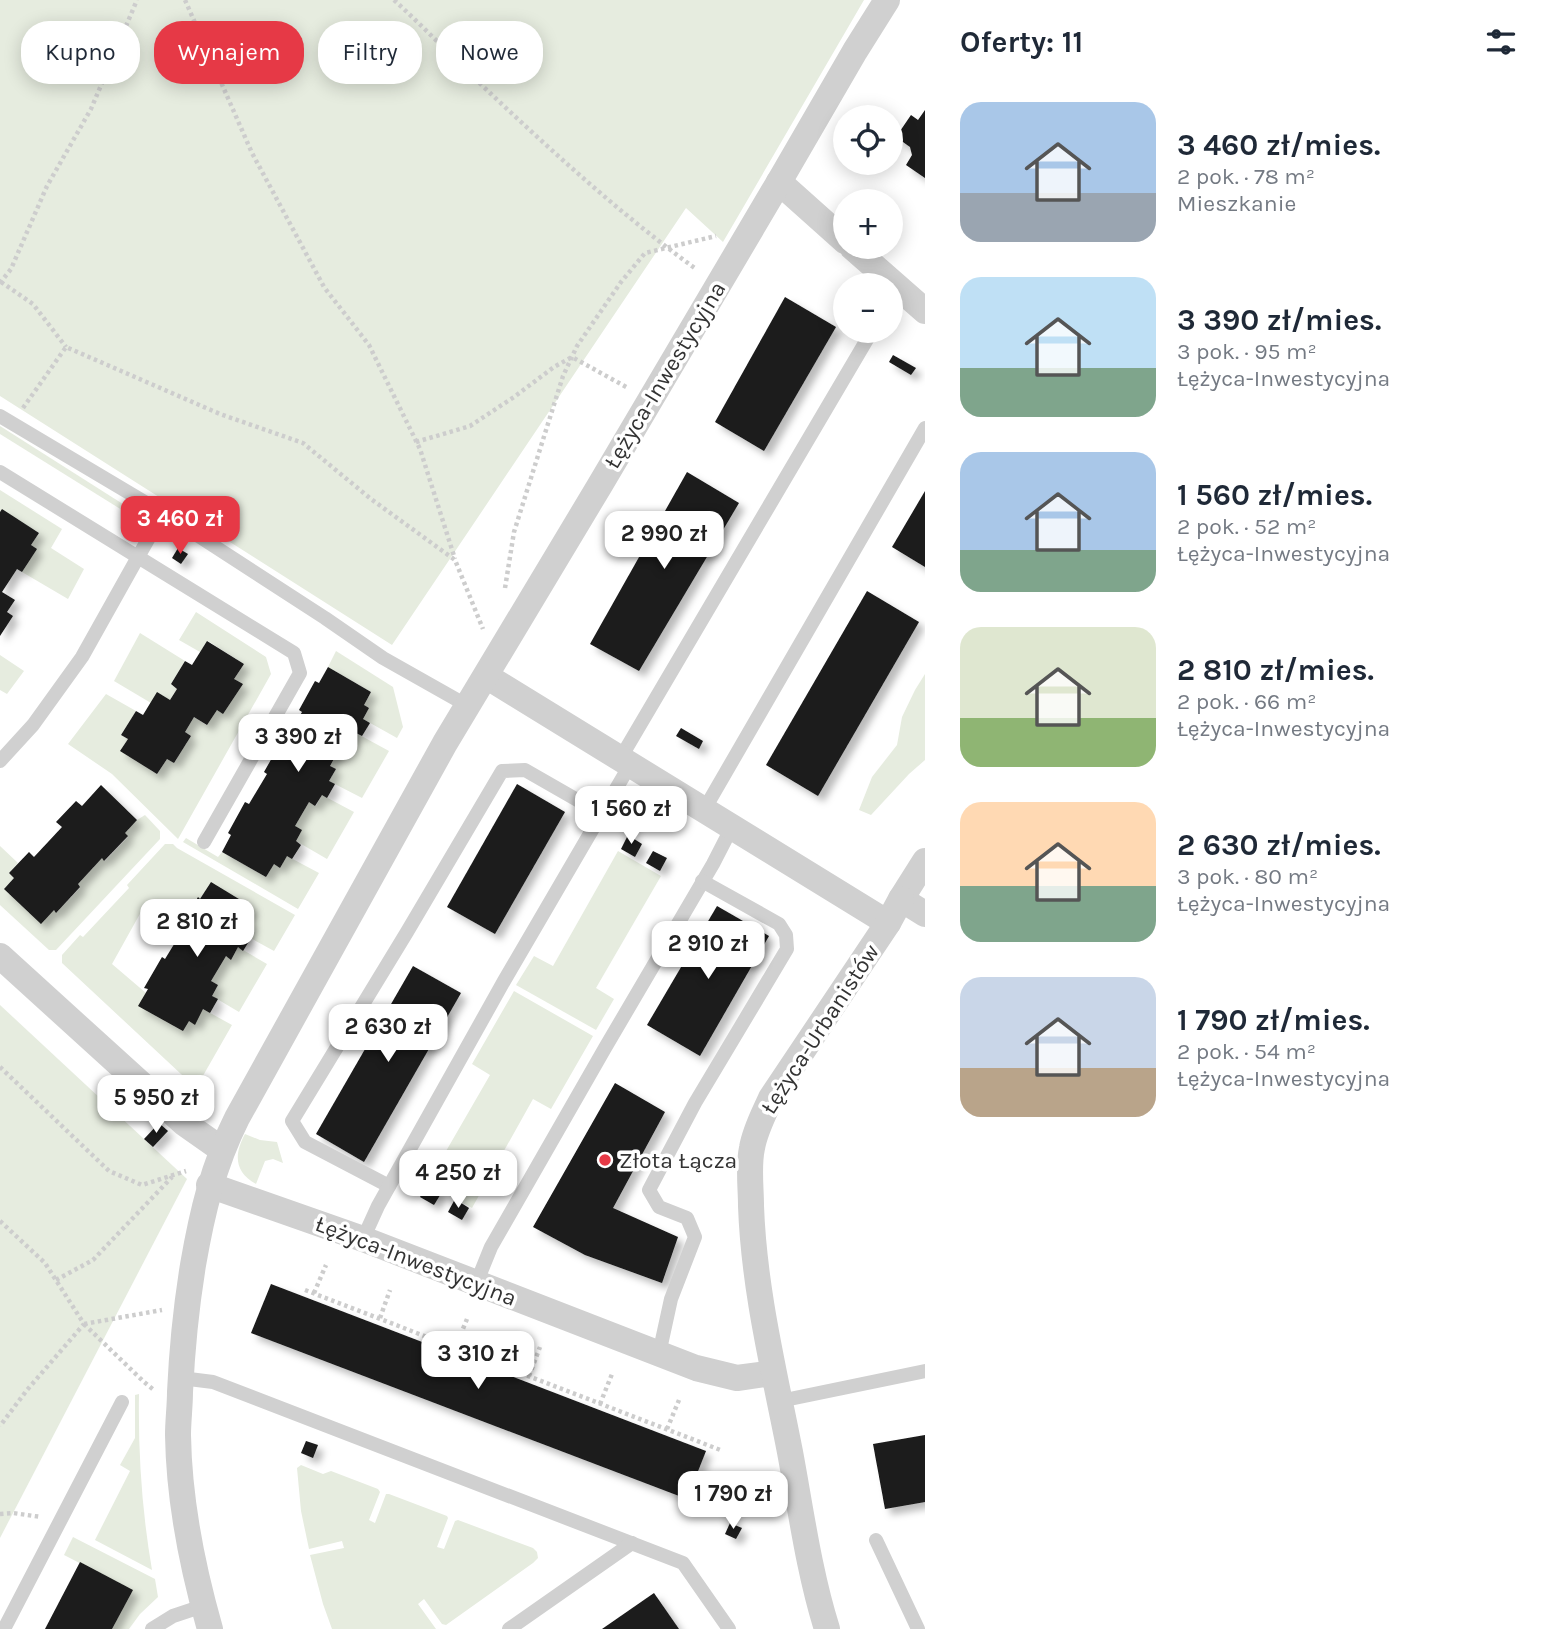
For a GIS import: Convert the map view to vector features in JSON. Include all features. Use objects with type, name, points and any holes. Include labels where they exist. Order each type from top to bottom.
[{"type":"street","name":"Łężyca-Inwestycyjna","points":[[206,1618],[191,1551],[182,1491],[178,1434],[183,1332],[198,1237],[216,1165],[237,1118],[445,743],[887,0]]},
{"type":"street","points":[[779,183],[833,230]]},
{"type":"street","points":[[865,259],[925,312]]},
{"type":"street","points":[[491,669],[625,762],[888,923]]},
{"type":"street","name":"Łężyca-Urbanistów","points":[[773,1373],[756,1271],[751,1148],[771,1098],[888,923],[925,861]]},
{"type":"street","points":[[901,899],[925,914]]},
{"type":"street","name":"Łężyca-Inwestycyjna","points":[[0,956],[184,1123],[216,1165],[363,1239],[659,1354],[737,1378],[773,1373]]},
{"type":"street","points":[[773,1373],[818,1599],[827,1629]]},
{"type":"lane","points":[[363,1239],[389,1186],[600,813],[640,726],[865,343]]},
{"type":"lane","points":[[6,420],[163,513],[383,658],[468,706]]},
{"type":"lane","points":[[704,810],[925,428]]},
{"type":"lane","points":[[0,472],[294,653],[300,673],[204,842]]},
{"type":"lane","points":[[0,761],[33,725],[82,657],[163,513]]},
{"type":"lane","points":[[389,1186],[305,1142],[292,1121],[502,771],[525,770],[600,813]]},
{"type":"lane","points":[[475,1284],[491,1247],[732,827]]},
{"type":"lane","points":[[659,1354],[671,1299],[695,1237],[687,1218],[659,1207],[649,1190],[695,1103],[787,949],[786,934],[779,924],[702,881]]},
{"type":"lane","points":[[780,1401],[925,1371]]},
{"type":"lane","points":[[181,1378],[213,1382],[683,1563],[729,1629]]},
{"type":"lane","points":[[4,1629],[122,1402]]},
{"type":"lane","points":[[876,1540],[918,1629]]},
{"type":"lane","points":[[509,1629],[632,1543]]},
{"type":"lane","points":[[152,1629],[173,1616],[206,1618]]},
{"type":"path","points":[[137,0],[91,109],[47,186],[11,269],[0,282],[33,304],[66,348],[220,414],[303,443],[371,499],[455,560]]},
{"type":"path","points":[[185,0],[257,164],[324,287],[369,345],[416,442],[491,669]]},
{"type":"path","points":[[394,0],[490,93],[591,184],[667,248],[719,285]]},
{"type":"path","points":[[505,591],[514,532],[563,376],[577,346],[645,253],[753,226]]},
{"type":"path","points":[[6,420],[66,348]]},
{"type":"path","points":[[416,442],[470,426],[572,357]]},
{"type":"path","points":[[572,357],[650,400]]},
{"type":"path","points":[[0,1067],[109,1171],[142,1185],[216,1165]]},
{"type":"path","points":[[56,1280],[93,1260],[172,1176]]},
{"type":"path","points":[[0,1221],[46,1263],[84,1324],[144,1382],[180,1405]]},
{"type":"path","points":[[314,1293],[326,1265]]},
{"type":"path","points":[[305,1290],[723,1451]]},
{"type":"path","points":[[380,1318],[390,1290]]},
{"type":"path","points":[[0,1426],[84,1324],[187,1306]]},
{"type":"path","points":[[455,1348],[467,1319]]},
{"type":"path","points":[[529,1376],[540,1347]]},
{"type":"path","points":[[600,1404],[612,1374]]},
{"type":"path","points":[[667,1429],[679,1400]]},
{"type":"path","points":[[0,1514],[38,1516],[58,1524]]},
{"type":"shaded area","points":[[0,0],[864,0],[723,242],[686,208],[392,645],[0,396]]},
{"type":"shaded area","points":[[0,426],[126,506],[138,520],[0,434]]},
{"type":"shaded area","points":[[0,490],[62,529],[51,548],[84,569],[68,599],[22,572],[36,549],[31,545],[39,533],[2,510],[0,512]]},
{"type":"shaded area","points":[[196,612],[266,657],[271,674],[178,839],[112,774],[68,744],[106,694],[136,711],[121,735],[128,739],[121,751],[157,774],[167,759],[174,763],[191,736],[185,732],[194,717],[206,725],[242,684],[234,679],[244,664],[208,641],[200,652],[179,640]]},
{"type":"shaded area","points":[[140,633],[185,661],[171,684],[177,689],[170,700],[151,703],[114,681]]},
{"type":"shaded area","points":[[336,651],[393,687],[403,727],[397,738],[363,719],[369,708],[364,705],[371,692],[328,667]]},
{"type":"shaded area","points":[[0,655],[24,671],[7,694],[0,690]]},
{"type":"shaded area","points":[[925,674],[925,760],[871,815],[859,810],[872,777],[897,745],[902,717]]},
{"type":"shaded area","points":[[356,733],[389,751],[362,798],[329,781],[336,769],[330,766],[344,740],[350,743]]},
{"type":"shaded area","points":[[322,795],[354,812],[327,859],[296,841],[295,826],[309,802],[316,806]]},
{"type":"shaded area","points":[[145,815],[160,831],[160,839],[56,950],[49,950],[0,905],[0,846],[18,863],[9,873],[14,878],[4,889],[57,912],[80,888],[78,884],[102,858],[105,861],[128,837],[125,833]]},
{"type":"shaded area","points":[[186,838],[218,857],[222,852],[266,877],[274,864],[280,867],[287,856],[319,873],[298,909],[183,842]]},
{"type":"shaded area","points":[[165,844],[173,844],[295,915],[274,951],[245,935],[251,924],[244,920],[252,907],[211,883],[200,899],[197,898],[181,926],[184,928],[180,934],[146,903],[112,964],[146,993],[194,1024],[203,1009],[232,1025],[196,1088],[62,963],[62,955],[80,935],[83,937],[129,888],[127,885]]},
{"type":"shaded area","points":[[618,851],[661,876],[596,988],[614,999],[596,1030],[516,985],[534,956],[553,966]]},
{"type":"shaded area","points":[[238,947],[267,964],[239,1012],[212,996],[218,985],[211,981],[226,956],[231,959]]},
{"type":"shaded area","points":[[514,991],[593,1036],[551,1109],[533,1099],[472,1208],[427,1184],[490,1075],[472,1064]]},
{"type":"shaded area","points":[[0,1005],[187,1179],[0,1538]]},
{"type":"shaded area","points":[[245,1134],[260,1140],[277,1142],[283,1163],[273,1159],[265,1161],[256,1184],[243,1174],[238,1162],[239,1149]]},
{"type":"shaded area","points":[[139,1394],[141,1482],[152,1570],[95,1540],[130,1471],[120,1465],[135,1438],[135,1395]]},
{"type":"shaded area","points":[[301,1465],[323,1474],[331,1471],[378,1489],[380,1492],[369,1520],[375,1523],[386,1494],[389,1494],[447,1516],[437,1547],[444,1549],[455,1521],[458,1520],[533,1548],[538,1558],[446,1625],[442,1624],[424,1599],[418,1604],[436,1629],[332,1629],[310,1555],[344,1548],[342,1541],[309,1549],[301,1511],[297,1468]]},
{"type":"shaded area","points":[[73,1537],[155,1579],[158,1597],[129,1629],[112,1629],[132,1590],[64,1555]]},
{"type":"building","points":[[925,110],[925,178],[906,165],[912,155],[910,147],[903,142],[903,127],[911,115],[918,120]]},
{"type":"building","points":[[785,297],[833,325],[833,332],[764,451],[715,422]]},
{"type":"building","points":[[893,355],[916,368],[911,375],[889,362]]},
{"type":"building","points":[[687,472],[739,503],[639,671],[590,644]]},
{"type":"building","points":[[925,491],[925,567],[892,547]]},
{"type":"building","points":[[2,509],[39,533],[31,545],[37,549],[22,572],[17,569],[2,592],[15,600],[7,612],[13,616],[0,636],[0,512]]},
{"type":"building","points":[[178,548],[188,554],[181,564],[172,558]]},
{"type":"building","points":[[867,591],[919,622],[818,796],[766,765]]},
{"type":"building","points":[[207,641],[244,664],[234,679],[243,684],[223,714],[217,710],[207,725],[194,717],[185,732],[191,736],[174,763],[167,759],[157,774],[120,751],[128,739],[121,735],[136,711],[143,715],[157,692],[170,700],[177,689],[171,684],[185,661],[192,665]]},
{"type":"building","points":[[328,667],[371,692],[364,705],[369,708],[363,719],[370,723],[362,736],[356,733],[350,744],[344,740],[330,766],[336,769],[329,781],[335,784],[327,798],[322,795],[315,806],[309,802],[295,826],[302,830],[296,841],[301,845],[292,859],[287,856],[280,868],[274,864],[266,877],[222,852],[231,835],[228,833],[245,802],[249,804],[267,774],[264,772],[281,742],[284,743],[302,712],[299,710],[315,681],[319,683]]},
{"type":"building","points":[[681,728],[703,741],[699,749],[676,736]]},
{"type":"building","points":[[517,784],[565,812],[495,934],[447,907]]},
{"type":"building","points":[[101,785],[137,820],[125,833],[128,836],[104,861],[102,858],[56,913],[54,910],[41,924],[4,889],[14,878],[9,873],[29,852],[34,857],[62,827],[56,822],[76,801],[82,806]]},
{"type":"building","points":[[628,835],[642,844],[635,857],[621,849]]},
{"type":"building","points":[[653,851],[667,858],[660,871],[646,863]]},
{"type":"building","points":[[211,882],[252,907],[244,920],[251,924],[245,935],[251,938],[243,951],[238,947],[231,960],[226,956],[211,981],[218,985],[212,996],[218,999],[210,1013],[203,1009],[195,1025],[189,1021],[183,1031],[138,1006],[148,989],[144,988],[162,957],[165,959],[184,928],[181,926],[198,897],[200,899]]},
{"type":"building","points":[[717,906],[769,936],[700,1056],[647,1025]]},
{"type":"building","points":[[413,966],[461,993],[364,1162],[316,1134]]},
{"type":"building","name":"Złota Łącza","points":[[615,1083],[665,1112],[613,1208],[678,1237],[662,1283],[585,1255],[533,1227]]},
{"type":"building","points":[[159,1123],[168,1131],[153,1147],[144,1139]]},
{"type":"building","points":[[427,1184],[442,1192],[434,1205],[420,1197]]},
{"type":"building","points":[[455,1199],[469,1208],[462,1220],[448,1212]]},
{"type":"building","points":[[271,1284],[706,1451],[687,1499],[251,1333]]},
{"type":"building","points":[[925,1435],[925,1502],[885,1509],[873,1444]]},
{"type":"building","points":[[306,1441],[318,1445],[313,1458],[301,1453]]},
{"type":"building","points":[[730,1523],[742,1528],[736,1539],[725,1534]]},
{"type":"building","points":[[80,1562],[133,1590],[112,1629],[45,1629]]},
{"type":"building","points":[[654,1593],[679,1629],[602,1629]]},
{"type":"place","name":"Złota Łącza","points":[[605,1160]]}]
